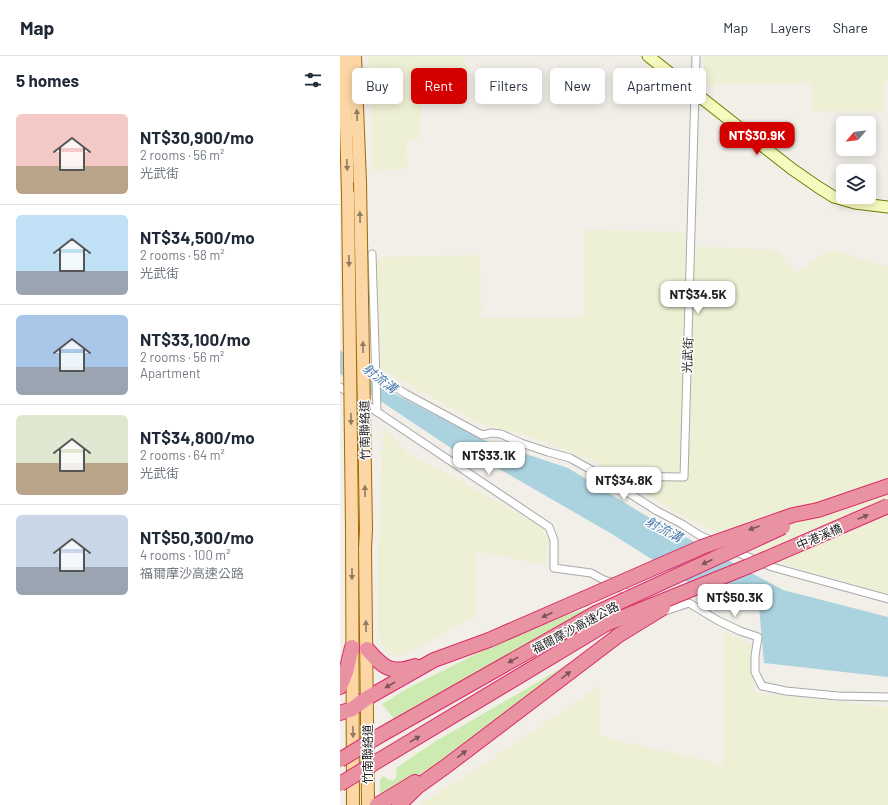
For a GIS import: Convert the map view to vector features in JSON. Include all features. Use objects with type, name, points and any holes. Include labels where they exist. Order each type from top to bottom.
[{"type":"highway","name":"中港溪橋","points":[[818,510],[888,486]]},
{"type":"highway","name":"中港溪橋","points":[[749,566],[888,506]]},
{"type":"highway","points":[[367,649],[387,668],[395,670],[406,669],[489,640],[702,547],[793,514],[818,510]]},
{"type":"highway","name":"福爾摩沙高速公路","points":[[340,760],[379,736],[596,613],[818,510]]},
{"type":"highway","points":[[399,805],[417,787],[619,635],[676,602],[749,566]]},
{"type":"highway","name":"福爾摩沙高速公路","points":[[340,784],[606,624],[749,566]]},
{"type":"highway","points":[[340,687],[346,672],[352,647]]},
{"type":"highway","points":[[346,711],[434,660]]},
{"type":"highway","points":[[378,805],[425,776],[445,767]]},
{"type":"main road","name":"竹南聯絡道","points":[[344,56],[352,135],[360,182],[366,530],[368,805]]},
{"type":"main road","name":"竹南聯絡道","points":[[353,805],[346,711],[352,647],[352,528],[344,197],[352,135],[355,56]]},
{"type":"street","points":[[648,56],[664,68]]},
{"type":"street","name":"光武街","points":[[696,56],[696,68]]},
{"type":"street","points":[[706,101],[792,169],[834,197],[855,203],[888,207]]},
{"type":"street","name":"光武街","points":[[602,476],[684,477],[695,104]]},
{"type":"street","points":[[372,254],[377,412]]},
{"type":"street","points":[[375,374],[406,394],[482,435],[492,433],[501,434],[521,443],[570,458],[699,535],[740,554],[772,567],[888,599]]},
{"type":"street","points":[[340,387],[548,527],[554,540],[554,568],[591,573],[604,580],[618,584],[650,617],[689,603],[717,620],[740,631],[758,637],[755,656],[755,672],[762,686],[786,691],[838,696],[888,697]]},
{"type":"green space","points":[[369,56],[464,56],[468,70],[467,70],[467,68],[411,68],[411,104],[422,104],[420,139],[406,140],[407,169],[373,170],[371,104],[403,104],[403,68],[369,68]]},
{"type":"green space","points":[[703,56],[888,56],[888,81],[885,81],[884,111],[811,111],[812,83],[706,85],[706,68],[704,68]]},
{"type":"green space","points":[[584,230],[688,232],[688,246],[778,250],[795,273],[831,250],[888,266],[888,594],[783,564],[677,513],[591,459],[524,435],[480,424],[379,368],[376,261],[385,257],[479,255],[482,318],[584,318]]},
{"type":"green space","points":[[383,427],[410,456],[453,477],[536,523],[548,537],[546,565],[475,551],[477,615],[405,655],[388,655],[378,637],[378,549]]},
{"type":"green space","points":[[592,607],[395,720],[382,704],[408,688],[486,649],[569,614]]},
{"type":"green space","points":[[723,631],[754,645],[755,693],[888,707],[888,805],[420,805],[600,686],[600,736],[724,765]]},
{"type":"green space","points":[[603,643],[446,758],[380,800],[380,779],[384,776],[392,781],[395,779],[397,771],[396,768],[436,741]]},
{"type":"water","name":"射流溝","points":[[340,350],[395,394],[481,439],[568,468],[643,514],[783,590],[888,617],[888,677],[764,663],[759,607],[742,596],[718,592],[714,599],[612,534],[468,451],[460,454],[340,374]]}]
